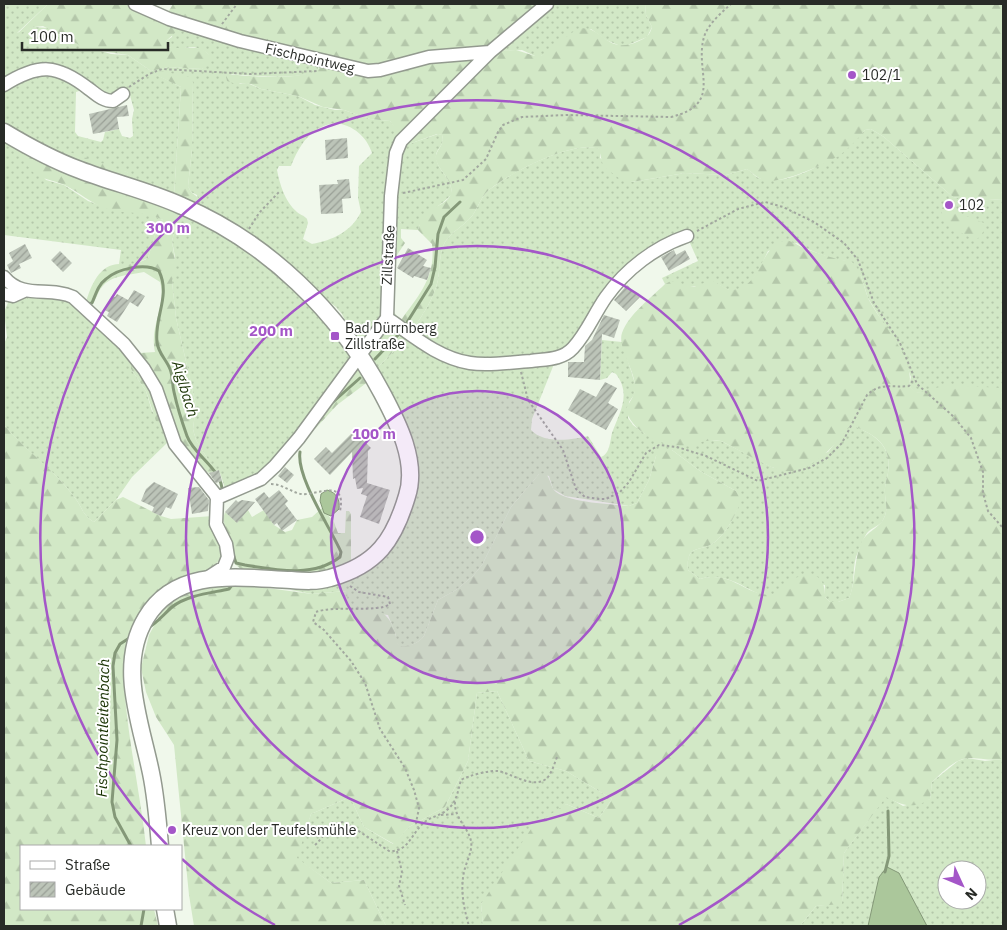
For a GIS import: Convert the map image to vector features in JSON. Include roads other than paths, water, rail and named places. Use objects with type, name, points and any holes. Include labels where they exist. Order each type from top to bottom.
[{"type":"main road","points":[[4,132],[42,154],[82,171],[154,194],[185,207],[244,240],[302,288],[325,311],[359,355],[376,381],[401,432],[410,473],[409,490],[399,523],[390,540],[366,563],[341,574],[314,581],[207,578],[178,587],[156,604],[146,617],[140,630],[133,658],[134,693],[154,790],[160,845]]},
{"type":"main road","points":[[165,910],[168,926]]},
{"type":"street","name":"Fischpointweg","points":[[135,4],[163,17],[252,44],[368,71],[391,68],[429,57],[490,52]]},
{"type":"street","name":"Zillstraße","points":[[387,318],[391,196],[396,153],[401,141],[490,52],[547,4]]},
{"type":"street","points":[[4,85],[24,74],[51,68],[70,76],[104,100],[113,101],[123,94]]},
{"type":"street","points":[[220,497],[261,479],[275,466],[299,438],[387,318],[432,348],[453,358],[472,363],[554,358],[567,354],[583,336],[606,296],[626,274],[661,246],[686,236]]},
{"type":"street","points":[[4,277],[24,291]]},
{"type":"street","points":[[4,294],[13,296],[24,291],[54,293],[73,297],[124,344],[156,389],[175,444],[220,497],[216,524],[226,544],[227,563],[230,572],[242,578]]},
{"type":"street","points":[[207,578],[220,571],[227,563]]},
{"type":"waterway","name":"Fischpointleitenbach","points":[[406,324],[431,284],[435,267],[438,234],[444,217],[460,202]]},
{"type":"waterway","name":"Aiglbach","points":[[87,304],[92,303],[103,281],[117,272],[139,267],[153,268],[159,271],[162,280],[163,298],[157,333],[158,346],[171,372],[173,389],[187,436],[196,450],[214,470],[221,485],[222,493]]},
{"type":"waterway","name":"Fischpointleitenbach","points":[[375,359],[399,334]]},
{"type":"waterway","name":"Fischpointleitenbach","points":[[333,402],[360,378]]},
{"type":"waterway","name":"Fischpointleitenbach","points":[[233,554],[236,563],[294,571],[318,568],[340,557],[341,552],[315,503],[303,475],[300,452]]},
{"type":"waterway","name":"Fischpointleitenbach","points":[[148,628],[178,603],[199,595],[229,589],[232,585]]},
{"type":"waterway","name":"Fischpointleitenbach","points":[[130,845],[115,817],[112,802],[117,740],[113,666],[115,653],[120,644],[131,637]]},
{"type":"waterway","points":[[885,872],[889,856],[888,811]]},
{"type":"waterway","name":"Fischpointleitenbach","points":[[141,926],[144,910]]},
{"type":"place","name":"102/1","points":[[852,75]]},
{"type":"place","name":"102","points":[[949,205]]},
{"type":"place","name":"Bad Dürrnberg Zillstraße","points":[[335,336]]},
{"type":"place","name":"Kreuz von der Teufelsmühle","points":[[172,830]]}]
